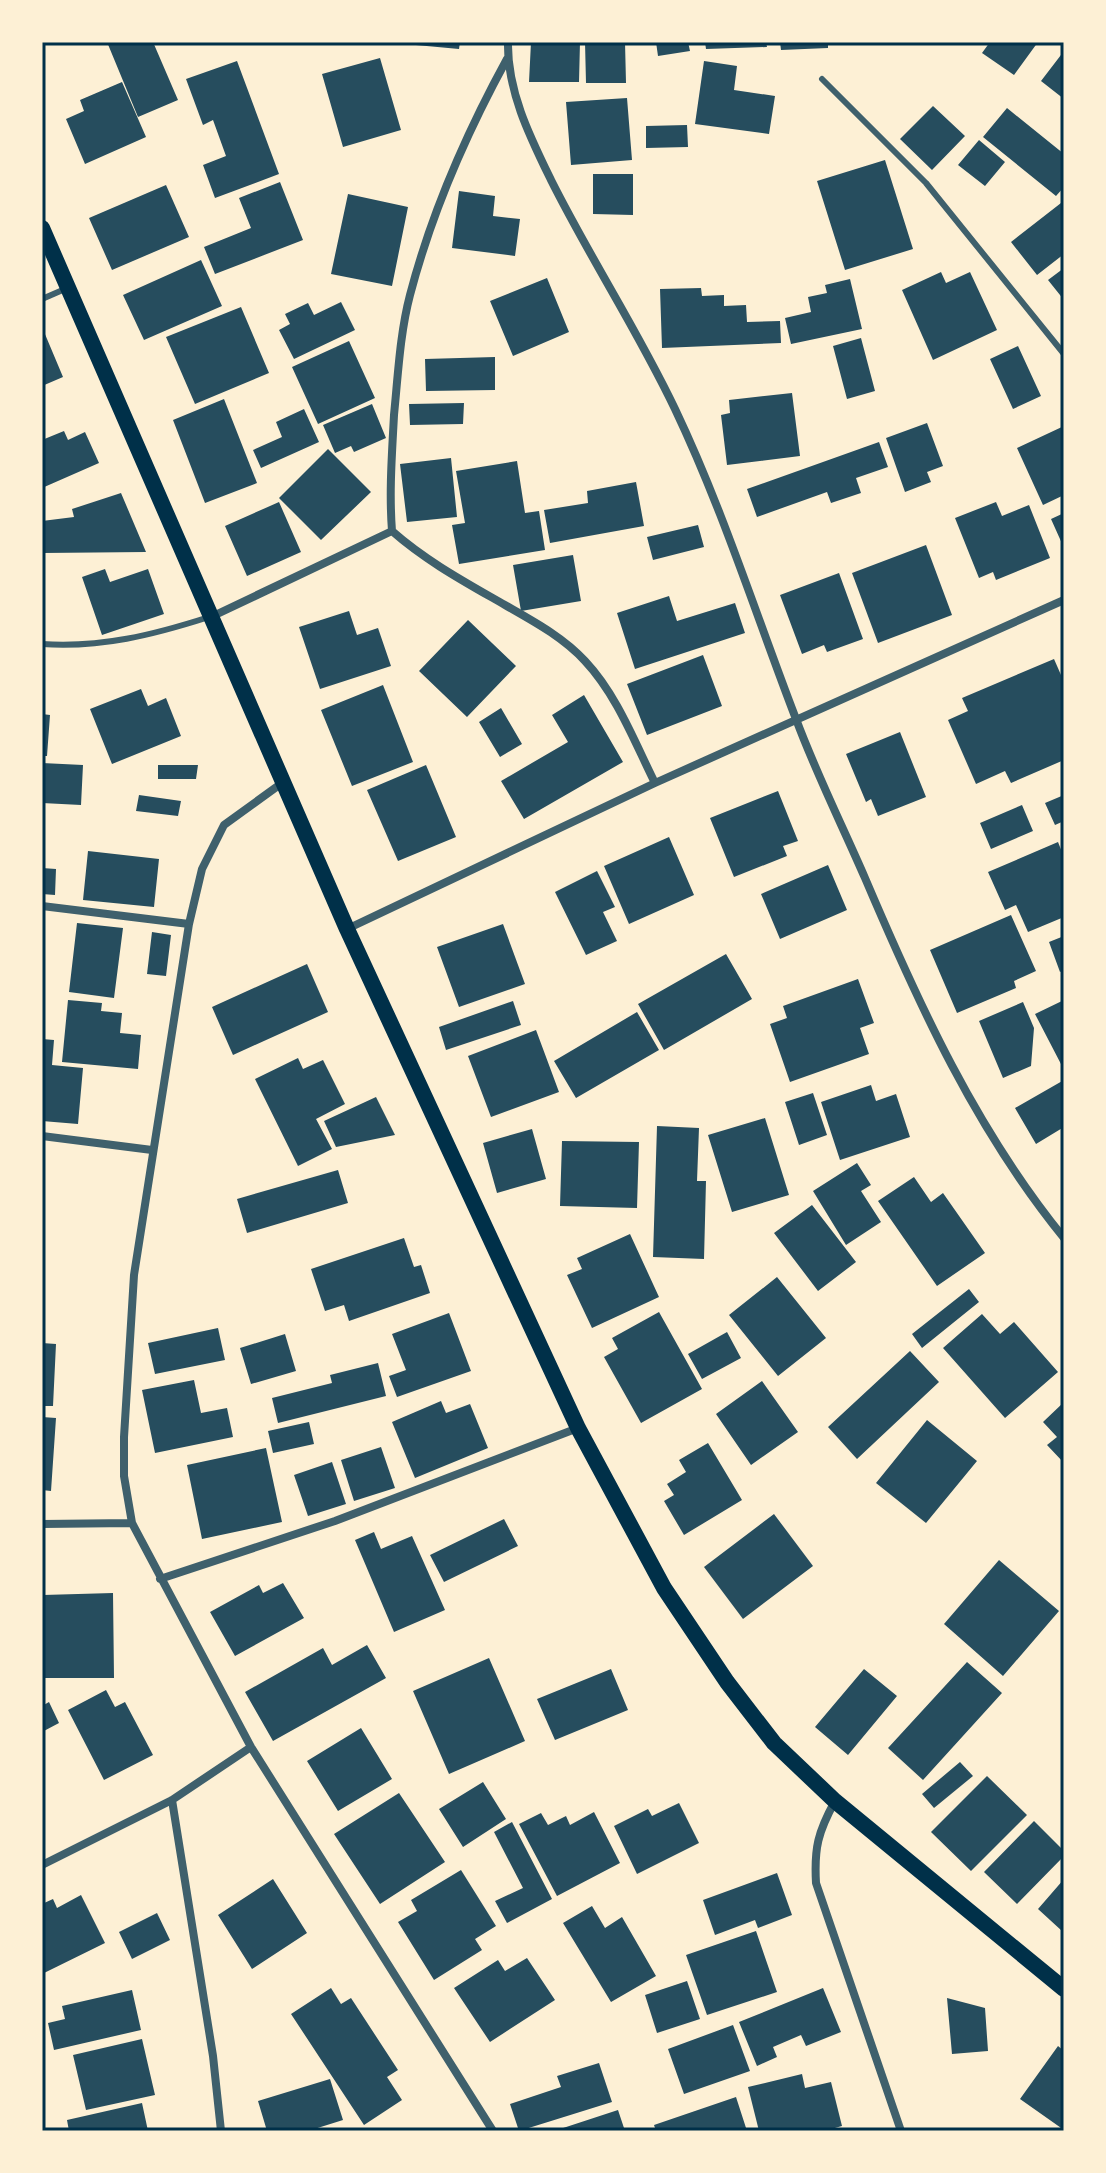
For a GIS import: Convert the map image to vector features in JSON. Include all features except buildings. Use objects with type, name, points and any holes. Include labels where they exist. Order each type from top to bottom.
[{"type":"main road","points":[[42,228],[347,929],[578,1428],[664,1588],[727,1682],[774,1743],[835,1801],[1064,1989]]},
{"type":"street","points":[[508,42],[508,58],[524,125],[568,215],[674,405],[738,555],[796,721],[920,1008],[977,1112],[1035,1202],[1064,1238]]},
{"type":"street","points":[[508,58],[472,125],[443,194],[409,297],[398,366],[391,460],[392,531],[414,550],[453,575],[546,629],[585,661],[615,703],[655,783]]},
{"type":"street","points":[[213,616],[392,531]]},
{"type":"street","points":[[347,929],[655,783],[1064,600]]},
{"type":"street","points":[[282,783],[224,825],[202,869],[189,924],[134,1275],[124,1476],[132,1523],[251,1747],[493,2131]]},
{"type":"street","points":[[42,906],[189,924]]},
{"type":"street","points":[[42,1136],[152,1150]]},
{"type":"street","points":[[160,1579],[335,1521],[578,1428]]},
{"type":"street","points":[[42,1524],[132,1523]]},
{"type":"street","points":[[42,1865],[172,1800],[251,1747]]},
{"type":"street","points":[[172,1800],[213,2056],[221,2131]]},
{"type":"street","points":[[835,1801],[820,1828],[814,1853],[816,1883],[901,2131]]},
{"type":"lane","points":[[822,79],[926,183],[1064,354]]},
{"type":"lane","points":[[42,299],[68,287]]},
{"type":"lane","points":[[42,644],[96,645],[138,639],[213,616]]}]
